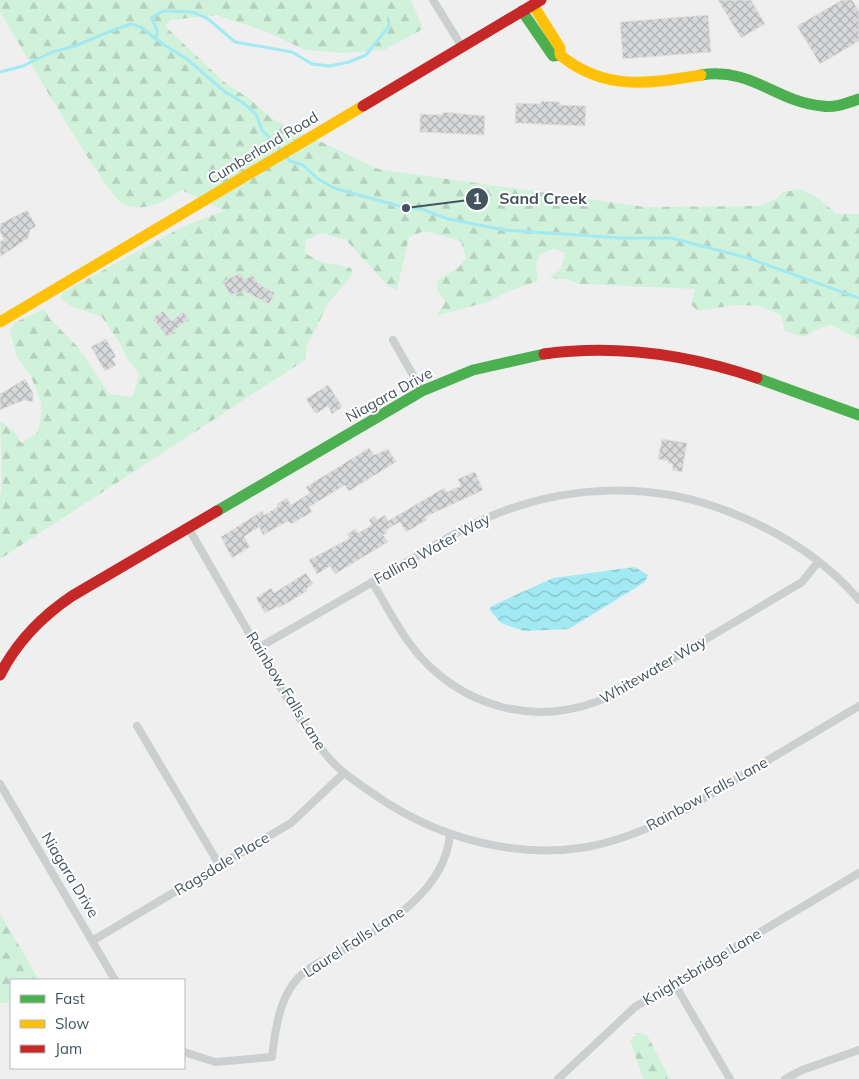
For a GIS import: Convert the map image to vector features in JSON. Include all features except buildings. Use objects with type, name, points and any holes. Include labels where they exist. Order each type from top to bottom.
[{"type":"street","points":[[433,0],[462,46]]},
{"type":"street","points":[[532,5],[560,48],[560,55],[569,64],[587,74],[612,82],[639,84],[727,74],[750,80],[810,106],[833,107],[859,99]]},
{"type":"street","name":"Cumberland Road","points":[[0,322],[532,5]]},
{"type":"street","points":[[393,340],[422,391]]},
{"type":"street","name":"Niagara Drive","points":[[0,675],[17,642],[34,622],[72,596],[422,391],[479,368],[516,359],[592,351],[638,352],[691,359],[732,370],[859,415]]},
{"type":"street","name":"Falling Water Way","points":[[258,648],[488,517],[546,498],[601,490],[656,493],[722,508],[767,529],[800,548],[859,600]]},
{"type":"street","name":"Rainbow Falls Lane","points":[[188,527],[305,726],[328,758],[344,774],[392,806],[429,826],[471,840],[512,848],[550,850],[586,847],[614,841],[649,828],[676,815],[859,706]]},
{"type":"street","name":"Whitewater Way","points":[[372,582],[410,644],[430,667],[453,686],[480,699],[510,710],[541,714],[583,708],[610,696],[802,582],[818,562]]},
{"type":"street","points":[[137,726],[220,866]]},
{"type":"street","name":"Ragsdale Place","points":[[92,942],[291,823],[344,774]]},
{"type":"street","name":"Niagara Drive","points":[[0,784],[114,979]]},
{"type":"street","name":"Laurel Falls Lane","points":[[185,1052],[215,1062],[272,1057],[274,1036],[286,996],[298,978],[315,964],[340,952],[411,906],[439,871],[448,851],[450,834]]},
{"type":"street","name":"Knightsbridge Lane","points":[[558,1079],[629,1011],[859,873]]},
{"type":"street","points":[[674,983],[730,1079]]},
{"type":"street","points":[[785,1079],[802,1070],[859,1050]]},
{"type":"green space","points":[[0,0],[411,0],[423,29],[384,50],[344,53],[305,50],[265,31],[216,15],[171,20],[165,26],[224,82],[247,97],[273,119],[378,169],[645,207],[759,206],[776,199],[783,192],[800,189],[818,198],[837,214],[859,214],[859,339],[831,325],[818,329],[804,337],[785,331],[781,315],[759,306],[734,305],[697,311],[691,304],[695,289],[580,284],[566,279],[549,278],[561,269],[565,253],[554,249],[540,254],[536,265],[538,281],[504,293],[491,301],[436,316],[445,302],[438,291],[437,281],[459,267],[466,258],[461,241],[424,231],[409,237],[397,290],[388,286],[346,240],[322,233],[306,240],[305,253],[319,261],[351,268],[353,274],[329,302],[307,346],[305,360],[0,559],[2,471],[0,421],[14,431],[21,443],[37,433],[41,419],[41,402],[30,374],[17,358],[10,331],[14,323],[44,309],[50,319],[79,348],[109,394],[133,397],[139,373],[127,359],[121,345],[102,317],[73,307],[60,298],[63,292],[186,225],[224,211],[182,190],[168,199],[147,207],[123,204],[100,175],[42,83],[0,12]]},
{"type":"green space","points":[[0,913],[38,979],[10,979],[10,1001],[0,1004]]},
{"type":"green space","points":[[637,1033],[647,1035],[670,1079],[643,1079],[630,1040]]},
{"type":"water","points":[[635,567],[648,575],[645,582],[569,629],[524,631],[501,623],[489,609],[553,578]]},
{"type":"waterway","points":[[155,39],[157,30],[151,18],[163,11],[192,12],[207,18],[235,42],[292,52],[312,64],[330,66],[349,62],[366,55],[389,26],[388,18]]},
{"type":"waterway","points":[[0,72],[23,66],[52,52],[75,46],[131,24],[141,27],[164,45],[187,59],[224,91],[242,102],[256,114],[262,130],[282,151]]},
{"type":"waterway","points":[[286,156],[290,161],[303,165],[318,179],[334,188],[406,208],[422,209],[448,219],[505,230],[621,238],[671,238],[748,258],[859,298]]},
{"type":"traffic: fast","points":[[522,11],[553,56],[560,55]]},
{"type":"traffic: fast","points":[[701,75],[719,74],[735,76],[750,80],[791,98],[822,106],[836,106],[859,99]]},
{"type":"traffic: fast","points":[[217,511],[422,391],[473,370],[544,354]]},
{"type":"traffic: fast","points":[[757,378],[859,415]]},
{"type":"traffic: slow","points":[[533,5],[560,48],[560,55],[593,75],[627,82],[663,81],[701,75]]},
{"type":"traffic: slow","points":[[0,322],[363,106]]},
{"type":"traffic: jam","points":[[363,106],[541,0]]},
{"type":"traffic: jam","points":[[544,354],[571,351],[626,351],[705,363],[757,378]]},
{"type":"traffic: jam","points":[[0,675],[14,651],[50,612],[72,596],[217,511]]},
{"type":"place","name":"Sand Creek","points":[[406,208]]}]
